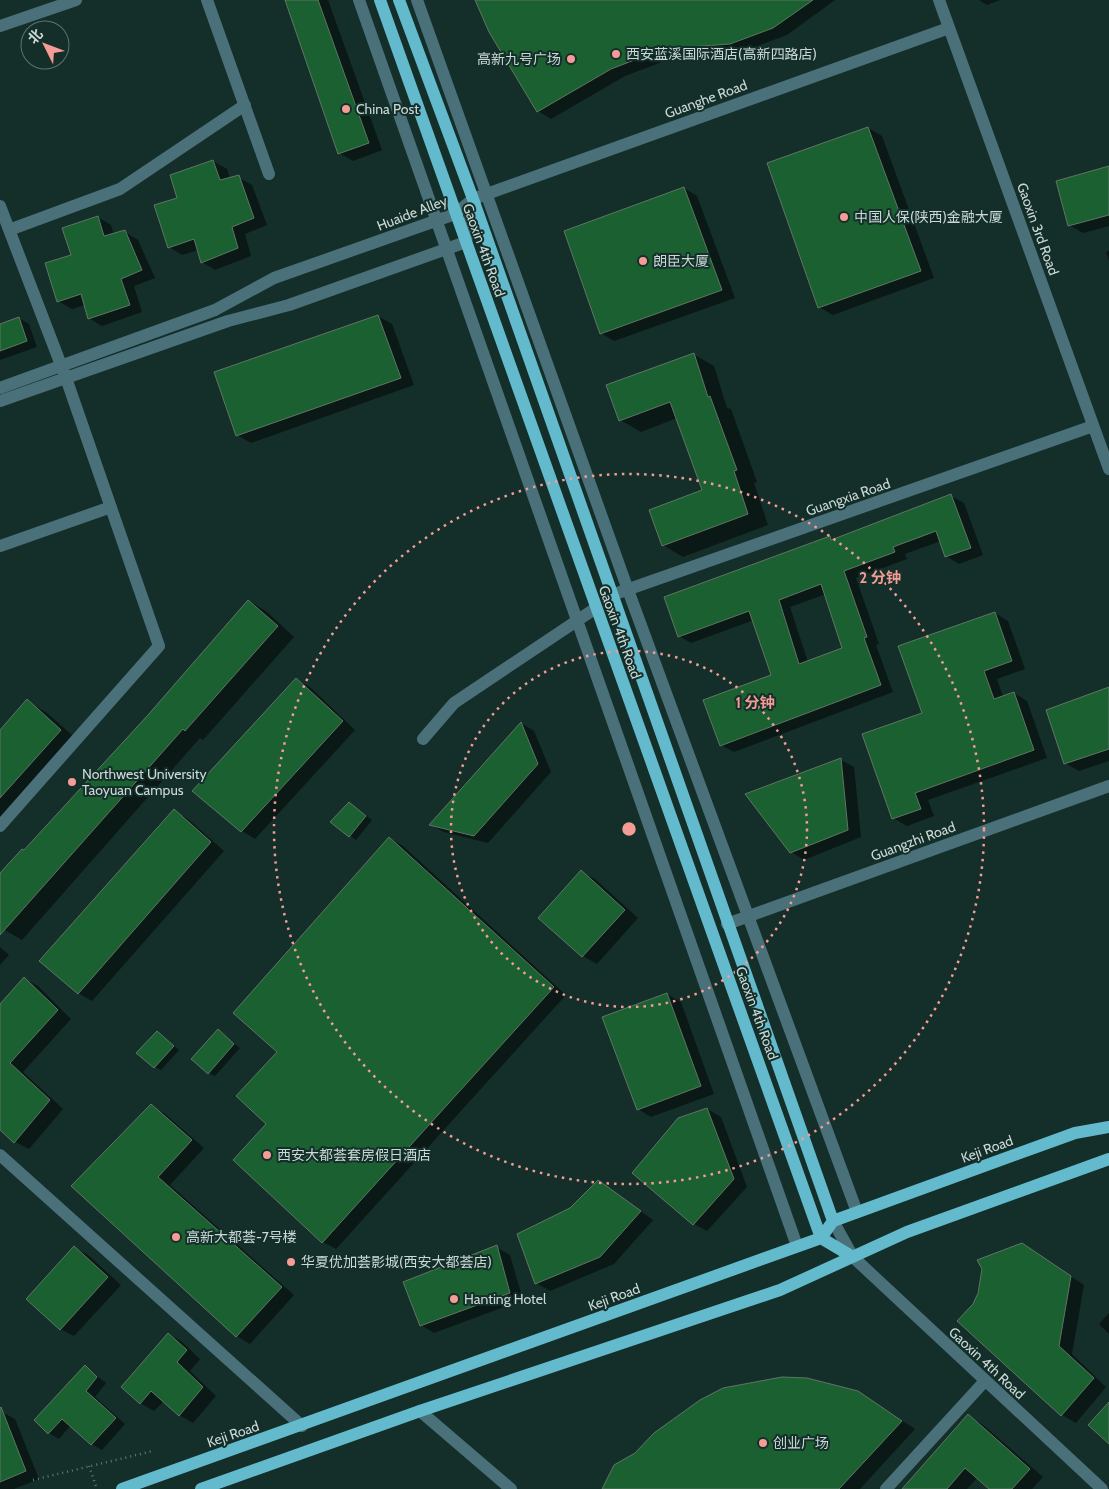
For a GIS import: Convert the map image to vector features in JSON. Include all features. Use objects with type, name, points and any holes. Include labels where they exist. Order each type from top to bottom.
[{"type":"main road","name":"Gaoxin 4th Road","points":[[380,0],[821,1238],[853,1258]]},
{"type":"main road","name":"Gaoxin 4th Road","points":[[399,0],[472,199],[833,1221]]},
{"type":"main road","name":"Keji Road","points":[[833,1221],[1075,1133],[1109,1127]]},
{"type":"main road","points":[[201,1489],[420,1410],[780,1290],[907,1232],[1109,1159]]},
{"type":"main road","points":[[821,1238],[833,1221]]},
{"type":"main road","name":"Keji Road","points":[[122,1489],[302,1426],[821,1238]]},
{"type":"street","points":[[0,26],[76,0]]},
{"type":"street","points":[[207,0],[269,174]]},
{"type":"street","points":[[360,0],[797,1246]]},
{"type":"street","name":"Gaoxin 4th Road","points":[[417,0],[628,590],[856,1212]]},
{"type":"street","name":"Gaoxin 3rd Road","points":[[939,0],[1109,469]]},
{"type":"street","name":"Guanghe Road","points":[[472,199],[949,28]]},
{"type":"street","points":[[9,230],[120,188],[245,105]]},
{"type":"street","points":[[0,401],[228,321],[288,305],[466,242],[472,199]]},
{"type":"street","name":"Huaide Alley","points":[[0,388],[215,310],[274,278],[456,214],[472,199]]},
{"type":"street","points":[[0,206],[66,378],[159,646],[0,826]]},
{"type":"street","name":"Guangxia Road","points":[[612,596],[1093,426]]},
{"type":"street","points":[[0,546],[111,507]]},
{"type":"street","points":[[422,739],[454,703],[596,608]]},
{"type":"street","name":"Guangzhi Road","points":[[727,924],[1109,786]]},
{"type":"street","points":[[0,1155],[302,1426]]},
{"type":"street","name":"Gaoxin 4th Road","points":[[833,1221],[853,1258],[984,1382],[1102,1489]]},
{"type":"street","points":[[886,1489],[984,1382]]},
{"type":"street","points":[[420,1410],[511,1489]]},
{"type":"path","points":[[33,1480],[153,1452]]},
{"type":"path","points":[[89,1466],[97,1489]]},
{"type":"building","points":[[285,0],[318,0],[369,143],[338,154]]},
{"type":"building","name":"高新九号广场","points":[[475,0],[813,0],[773,28],[730,44],[663,49],[611,69],[537,112],[489,32]]},
{"type":"building","name":"中国人保(陕西)金融大厦","points":[[868,127],[921,271],[818,308],[767,163]]},
{"type":"building","points":[[213,160],[220,180],[239,175],[254,218],[232,227],[238,248],[201,263],[194,239],[168,248],[154,205],[177,198],[170,175]]},
{"type":"building","points":[[1109,166],[1109,215],[1068,226],[1056,181]]},
{"type":"building","name":"朗臣大厦","points":[[684,187],[722,290],[600,334],[564,231]]},
{"type":"building","points":[[98,216],[104,236],[125,230],[142,270],[121,279],[130,305],[88,319],[81,294],[57,302],[45,263],[71,255],[62,228]]},
{"type":"building","points":[[378,315],[401,378],[236,436],[214,372]]},
{"type":"building","points":[[19,317],[27,341],[0,351],[0,324]]},
{"type":"building","points":[[694,353],[708,397],[710,396],[737,470],[734,471],[748,514],[662,546],[649,510],[702,490],[670,402],[619,421],[606,385]]},
{"type":"building","points":[[951,494],[971,548],[945,557],[936,531],[893,547],[895,552],[844,571],[867,637],[864,638],[881,685],[720,746],[703,700],[771,675],[749,611],[678,637],[664,597],[830,536],[831,540]],"holes":[[[821,584],[842,648],[799,664],[779,600]]]},
{"type":"building","points":[[248,600],[278,626],[185,731],[183,729],[0,935],[0,873],[22,849],[24,850],[148,715]]},
{"type":"building","points":[[995,612],[1012,661],[984,671],[994,699],[1014,692],[1034,750],[915,793],[921,809],[892,819],[862,734],[922,713],[898,646]]},
{"type":"building","points":[[296,678],[343,721],[241,832],[192,791]]},
{"type":"building","points":[[1109,687],[1109,749],[1064,764],[1046,710]]},
{"type":"building","points":[[27,699],[61,730],[0,798],[0,730]]},
{"type":"building","points":[[521,722],[538,764],[474,836],[429,825]]},
{"type":"building","points":[[841,758],[848,830],[790,853],[745,794]]},
{"type":"building","points":[[349,802],[366,816],[349,837],[330,822]]},
{"type":"building","points":[[174,809],[211,842],[78,994],[39,961]]},
{"type":"building","points":[[389,837],[554,987],[322,1243],[233,1160],[266,1124],[236,1096],[277,1052],[233,1013]]},
{"type":"building","points":[[581,870],[625,910],[582,957],[538,918]]},
{"type":"building","points":[[24,977],[58,1010],[10,1063],[50,1100],[14,1143],[0,1130],[0,1004]]},
{"type":"building","points":[[667,993],[701,1086],[637,1110],[602,1017]]},
{"type":"building","points":[[218,1029],[234,1044],[208,1074],[191,1059]]},
{"type":"building","points":[[157,1031],[174,1046],[154,1068],[136,1053]]},
{"type":"building","name":"高新大都荟-7号楼","points":[[151,1104],[192,1140],[158,1177],[282,1287],[236,1337],[71,1186]]},
{"type":"building","points":[[707,1108],[734,1179],[693,1225],[632,1173],[678,1118]]},
{"type":"building","points":[[598,1180],[641,1211],[600,1257],[535,1284],[517,1234],[570,1208]]},
{"type":"building","points":[[1022,1243],[1071,1276],[1059,1346],[1094,1378],[1061,1416],[957,1321],[973,1304],[978,1293],[982,1269],[977,1260]]},
{"type":"building","points":[[497,1245],[510,1293],[420,1326],[403,1282]]},
{"type":"building","points":[[74,1246],[108,1277],[60,1330],[26,1299]]},
{"type":"building","points":[[168,1333],[187,1350],[177,1362],[203,1387],[179,1416],[151,1391],[140,1404],[121,1387]]},
{"type":"building","points":[[85,1365],[97,1377],[86,1391],[116,1418],[91,1445],[62,1419],[48,1434],[34,1420]]},
{"type":"building","name":"创业广场","points":[[782,1377],[807,1378],[858,1391],[902,1421],[839,1489],[602,1489],[614,1465],[635,1453],[654,1433],[700,1400],[723,1388]]},
{"type":"building","points":[[1109,1402],[1109,1444],[1088,1425]]},
{"type":"building","points":[[0,1408],[26,1471],[0,1482]]},
{"type":"building","points":[[968,1414],[1030,1469],[1012,1489],[989,1489],[965,1468],[947,1489],[902,1489]]},
{"type":"place","name":"西安蓝溪国际酒店(高新四路店)","points":[[616,54]]},
{"type":"place","name":"高新九号广场","points":[[571,59]]},
{"type":"place","name":"China Post","points":[[346,109]]},
{"type":"place","name":"中国人保(陕西)金融大厦","points":[[844,217]]},
{"type":"place","name":"朗臣大厦","points":[[643,261]]},
{"type":"place","name":"Northwest University Taoyuan Campus","points":[[72,782]]},
{"type":"place","name":"西安大都荟套房假日酒店","points":[[267,1155]]},
{"type":"place","name":"高新大都荟-7号楼","points":[[176,1237]]},
{"type":"place","name":"华夏优加荟影城(西安大都荟店)","points":[[291,1262]]},
{"type":"place","name":"Hanting Hotel","points":[[454,1299]]},
{"type":"place","name":"创业广场","points":[[763,1443]]}]
